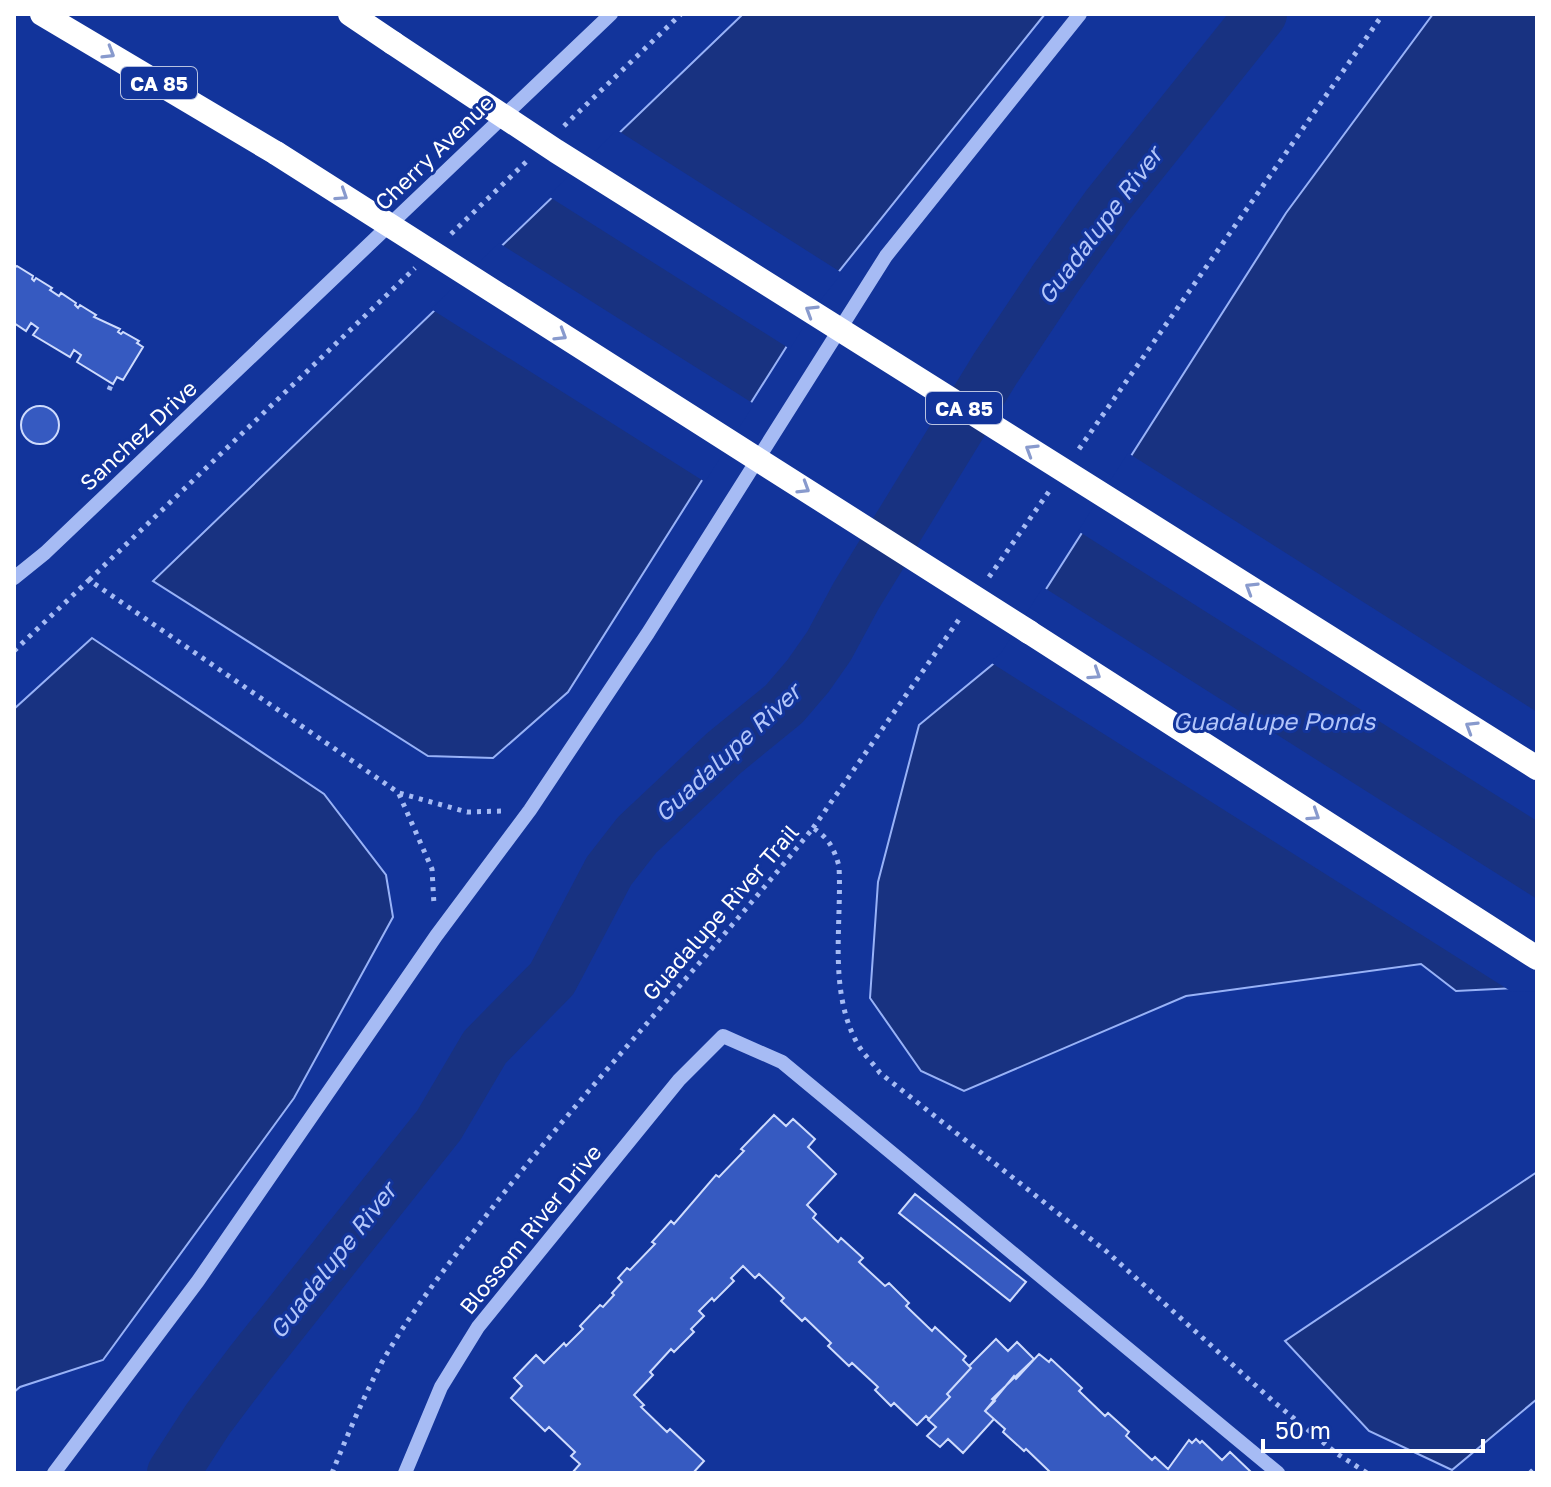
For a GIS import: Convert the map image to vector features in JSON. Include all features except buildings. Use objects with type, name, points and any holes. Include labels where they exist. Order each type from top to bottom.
[{"type":"highway","name":"CA 85","points":[[42,14],[276,153],[936,571],[1534,957]]},
{"type":"highway","name":"CA 85","points":[[350,14],[632,199],[1537,768]]},
{"type":"street","name":"Cherry Avenue","points":[[288,321],[611,14]]},
{"type":"street","points":[[54,1473],[198,1281],[436,936],[530,810],[648,633],[886,256],[1080,14]]},
{"type":"street","name":"Sanchez Drive","points":[[14,578],[45,553],[288,321]]},
{"type":"street","name":"Blossom River Drive","points":[[405,1473],[441,1387],[478,1327],[679,1080],[723,1036],[782,1062],[1278,1473]]},
{"type":"path","points":[[555,134],[681,14]]},
{"type":"path","points":[[1076,453],[1383,14]]},
{"type":"path","points":[[442,243],[533,156]]},
{"type":"path","points":[[14,651],[419,264]]},
{"type":"path","points":[[985,582],[1058,479]]},
{"type":"path","points":[[89,580],[399,793],[467,812],[530,810]]},
{"type":"path","points":[[813,828],[967,608]]},
{"type":"path","points":[[399,793],[432,869],[436,936]]},
{"type":"path","name":"Guadalupe River Trail","points":[[332,1473],[383,1361],[472,1233],[619,1053],[727,933],[813,828],[825,835],[834,849],[839,866],[839,987],[845,1014],[858,1045],[880,1073],[1106,1251],[1274,1402],[1336,1453],[1367,1473]]},
{"type":"path","points":[[1530,1473],[1537,1466]]},
{"type":"water","points":[[743,14],[1045,14],[816,300],[568,692],[493,758],[428,756],[153,581]]},
{"type":"water","name":"Guadalupe Ponds","points":[[1433,14],[1537,14],[1537,987],[1456,991],[1421,964],[1186,996],[964,1091],[921,1071],[870,998],[878,882],[919,725],[1004,655],[1286,213]]},
{"type":"water","points":[[92,638],[324,794],[386,875],[393,917],[294,1098],[103,1360],[20,1387],[14,1392],[14,709]]},
{"type":"water","points":[[1537,1172],[1537,1399],[1452,1470],[1369,1431],[1285,1341]]},
{"type":"pier","points":[[617,130],[842,273],[819,302],[790,349],[548,196]]},
{"type":"pier","points":[[499,243],[754,404],[705,482],[431,309]]},
{"type":"pier","points":[[1128,453],[1537,712],[1537,821],[1078,531]]},
{"type":"pier","points":[[1043,587],[1537,899],[1537,991],[1512,992],[990,662],[1001,653]]},
{"type":"waterway","name":"Guadalupe River","points":[[173,1473],[208,1419],[251,1362],[439,1125],[485,1047],[552,979],[609,871],[637,835],[724,753],[784,704],[808,676],[995,369],[1055,279],[1108,205],[1261,14]]}]
